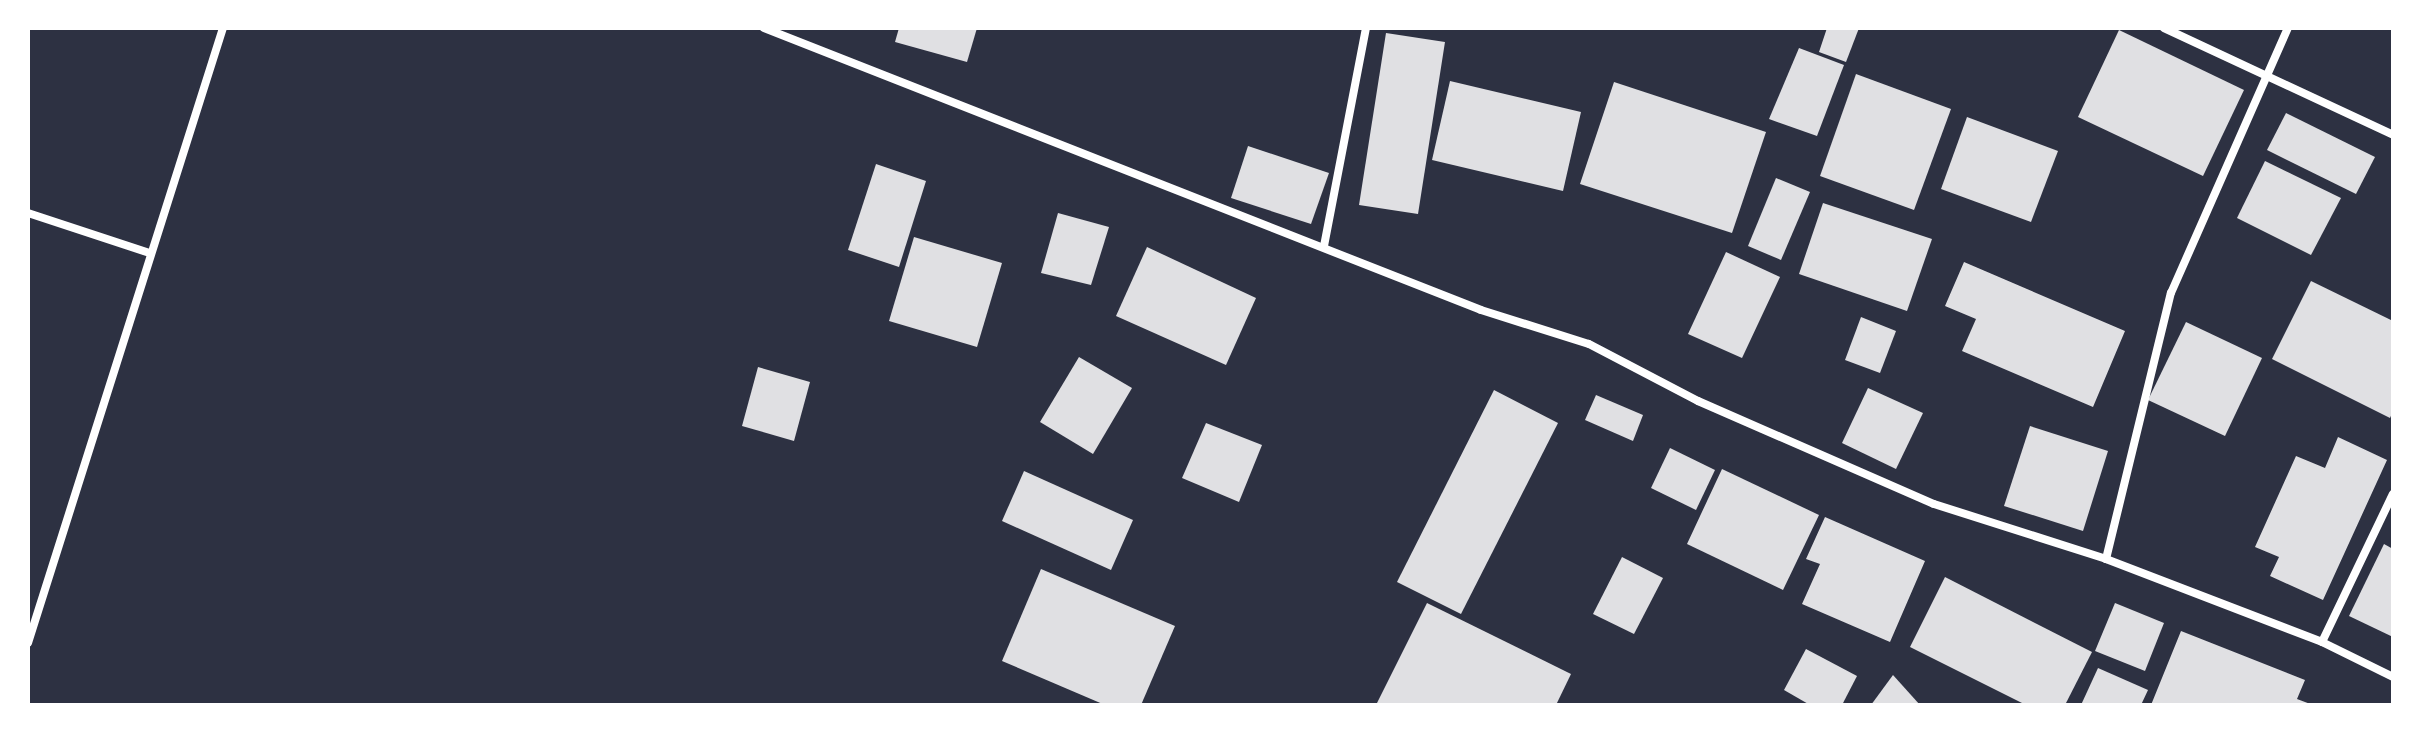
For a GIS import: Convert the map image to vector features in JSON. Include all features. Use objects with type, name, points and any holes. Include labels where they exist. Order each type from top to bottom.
[{"type":"street","points":[[28,643],[223,28]]},
{"type":"street","points":[[764,28],[1481,310],[1589,344],[1698,401],[1934,504],[2106,559],[2322,642],[2393,677]]},
{"type":"street","points":[[1324,246],[1366,28]]},
{"type":"street","points":[[2164,28],[2393,135]]},
{"type":"street","points":[[2106,559],[2171,293],[2288,28]]},
{"type":"street","points":[[28,213],[150,253]]},
{"type":"street","points":[[2322,642],[2393,494]]},
{"type":"building","points":[[899,28],[977,28],[967,62],[895,42]]},
{"type":"building","points":[[1827,28],[1859,28],[1846,62],[1819,52]]},
{"type":"building","points":[[2119,30],[2244,90],[2203,176],[2078,117]]},
{"type":"building","points":[[1386,33],[1445,42],[1418,214],[1359,205]]},
{"type":"building","points":[[1799,48],[1844,65],[1817,136],[1769,119]]},
{"type":"building","points":[[1856,74],[1951,109],[1914,210],[1820,176]]},
{"type":"building","points":[[1450,81],[1581,112],[1563,191],[1432,160]]},
{"type":"building","points":[[1614,82],[1766,132],[1732,233],[1580,184]]},
{"type":"building","points":[[2286,113],[2375,157],[2356,194],[2267,150]]},
{"type":"building","points":[[1967,117],[2058,151],[2031,222],[1941,189]]},
{"type":"building","points":[[1248,146],[1329,173],[1311,224],[1231,198]]},
{"type":"building","points":[[2265,161],[2341,198],[2311,255],[2237,218]]},
{"type":"building","points":[[876,164],[926,181],[899,267],[848,250]]},
{"type":"building","points":[[1776,178],[1810,192],[1781,260],[1748,246]]},
{"type":"building","points":[[1823,203],[1932,239],[1907,311],[1799,274]]},
{"type":"building","points":[[1058,213],[1109,227],[1091,285],[1041,273]]},
{"type":"building","points":[[914,237],[1002,263],[977,347],[889,321]]},
{"type":"building","points":[[1147,247],[1256,298],[1226,365],[1116,316]]},
{"type":"building","points":[[1726,252],[1780,277],[1742,358],[1688,334]]},
{"type":"building","points":[[1964,262],[2125,331],[2093,407],[1962,351],[1976,319],[1945,306]]},
{"type":"building","points":[[2311,281],[2393,321],[2393,411],[2390,418],[2272,359]]},
{"type":"building","points":[[1861,317],[1896,331],[1880,373],[1845,360]]},
{"type":"building","points":[[2186,322],[2262,358],[2225,436],[2148,400]]},
{"type":"building","points":[[1079,357],[1132,388],[1093,454],[1040,422]]},
{"type":"building","points":[[758,367],[810,382],[794,441],[742,426]]},
{"type":"building","points":[[1868,388],[1923,413],[1896,469],[1842,443]]},
{"type":"building","points":[[1494,390],[1558,423],[1461,614],[1397,582]]},
{"type":"building","points":[[1596,395],[1643,415],[1633,441],[1585,420]]},
{"type":"building","points":[[1206,423],[1262,445],[1239,502],[1182,478]]},
{"type":"building","points":[[2030,426],[2108,451],[2083,531],[2004,506]]},
{"type":"building","points":[[2338,437],[2387,460],[2323,600],[2270,576],[2279,557],[2255,547],[2296,456],[2325,468]]},
{"type":"building","points":[[1670,448],[1715,470],[1696,510],[1651,488]]},
{"type":"building","points":[[1722,469],[1819,515],[1783,590],[1687,544]]},
{"type":"building","points":[[1024,471],[1133,520],[1111,570],[1002,521]]},
{"type":"building","points":[[1825,517],[1925,561],[1890,642],[1802,604],[1820,564],[1806,559]]},
{"type":"building","points":[[2384,544],[2393,549],[2393,637],[2349,616]]},
{"type":"building","points":[[1622,557],[1663,578],[1634,634],[1593,614]]},
{"type":"building","points":[[1041,569],[1175,626],[1141,705],[1105,705],[1002,661]]},
{"type":"building","points":[[1945,577],[2092,652],[2065,705],[2026,705],[1910,647]]},
{"type":"building","points":[[1427,603],[1571,674],[1556,705],[1376,705]]},
{"type":"building","points":[[2115,603],[2164,623],[2145,671],[2095,651]]},
{"type":"building","points":[[2181,631],[2305,680],[2297,699],[2313,705],[2151,705]]},
{"type":"building","points":[[1806,649],[1857,676],[1842,705],[1810,705],[1784,690]]},
{"type":"building","points":[[2098,668],[2148,690],[2141,705],[2081,705]]},
{"type":"building","points":[[1893,675],[1920,705],[1871,705]]}]
